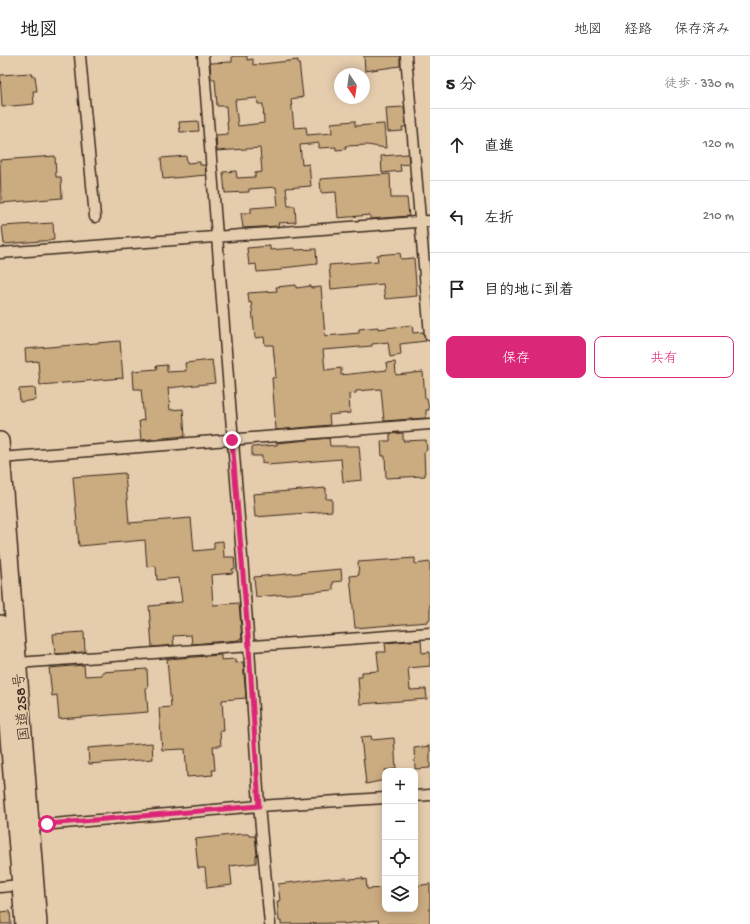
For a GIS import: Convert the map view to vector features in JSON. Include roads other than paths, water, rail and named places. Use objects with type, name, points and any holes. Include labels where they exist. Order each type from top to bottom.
[{"type":"highway","name":"国道258号","points":[[0,441],[38,924]]},
{"type":"highway","name":"国道258号","points":[[0,624],[3,706],[24,924]]},
{"type":"street","points":[[80,56],[95,217]]},
{"type":"street","points":[[203,56],[249,647],[259,806],[270,924]]},
{"type":"street","points":[[406,56],[426,221],[430,335]]},
{"type":"street","points":[[0,253],[216,238],[426,221]]},
{"type":"street","points":[[1,458],[430,424]]},
{"type":"street","points":[[17,663],[430,633]]},
{"type":"street","points":[[418,796],[430,795]]},
{"type":"street","points":[[30,826],[259,806],[382,798]]},
{"type":"street","points":[[0,887],[20,885]]}]
